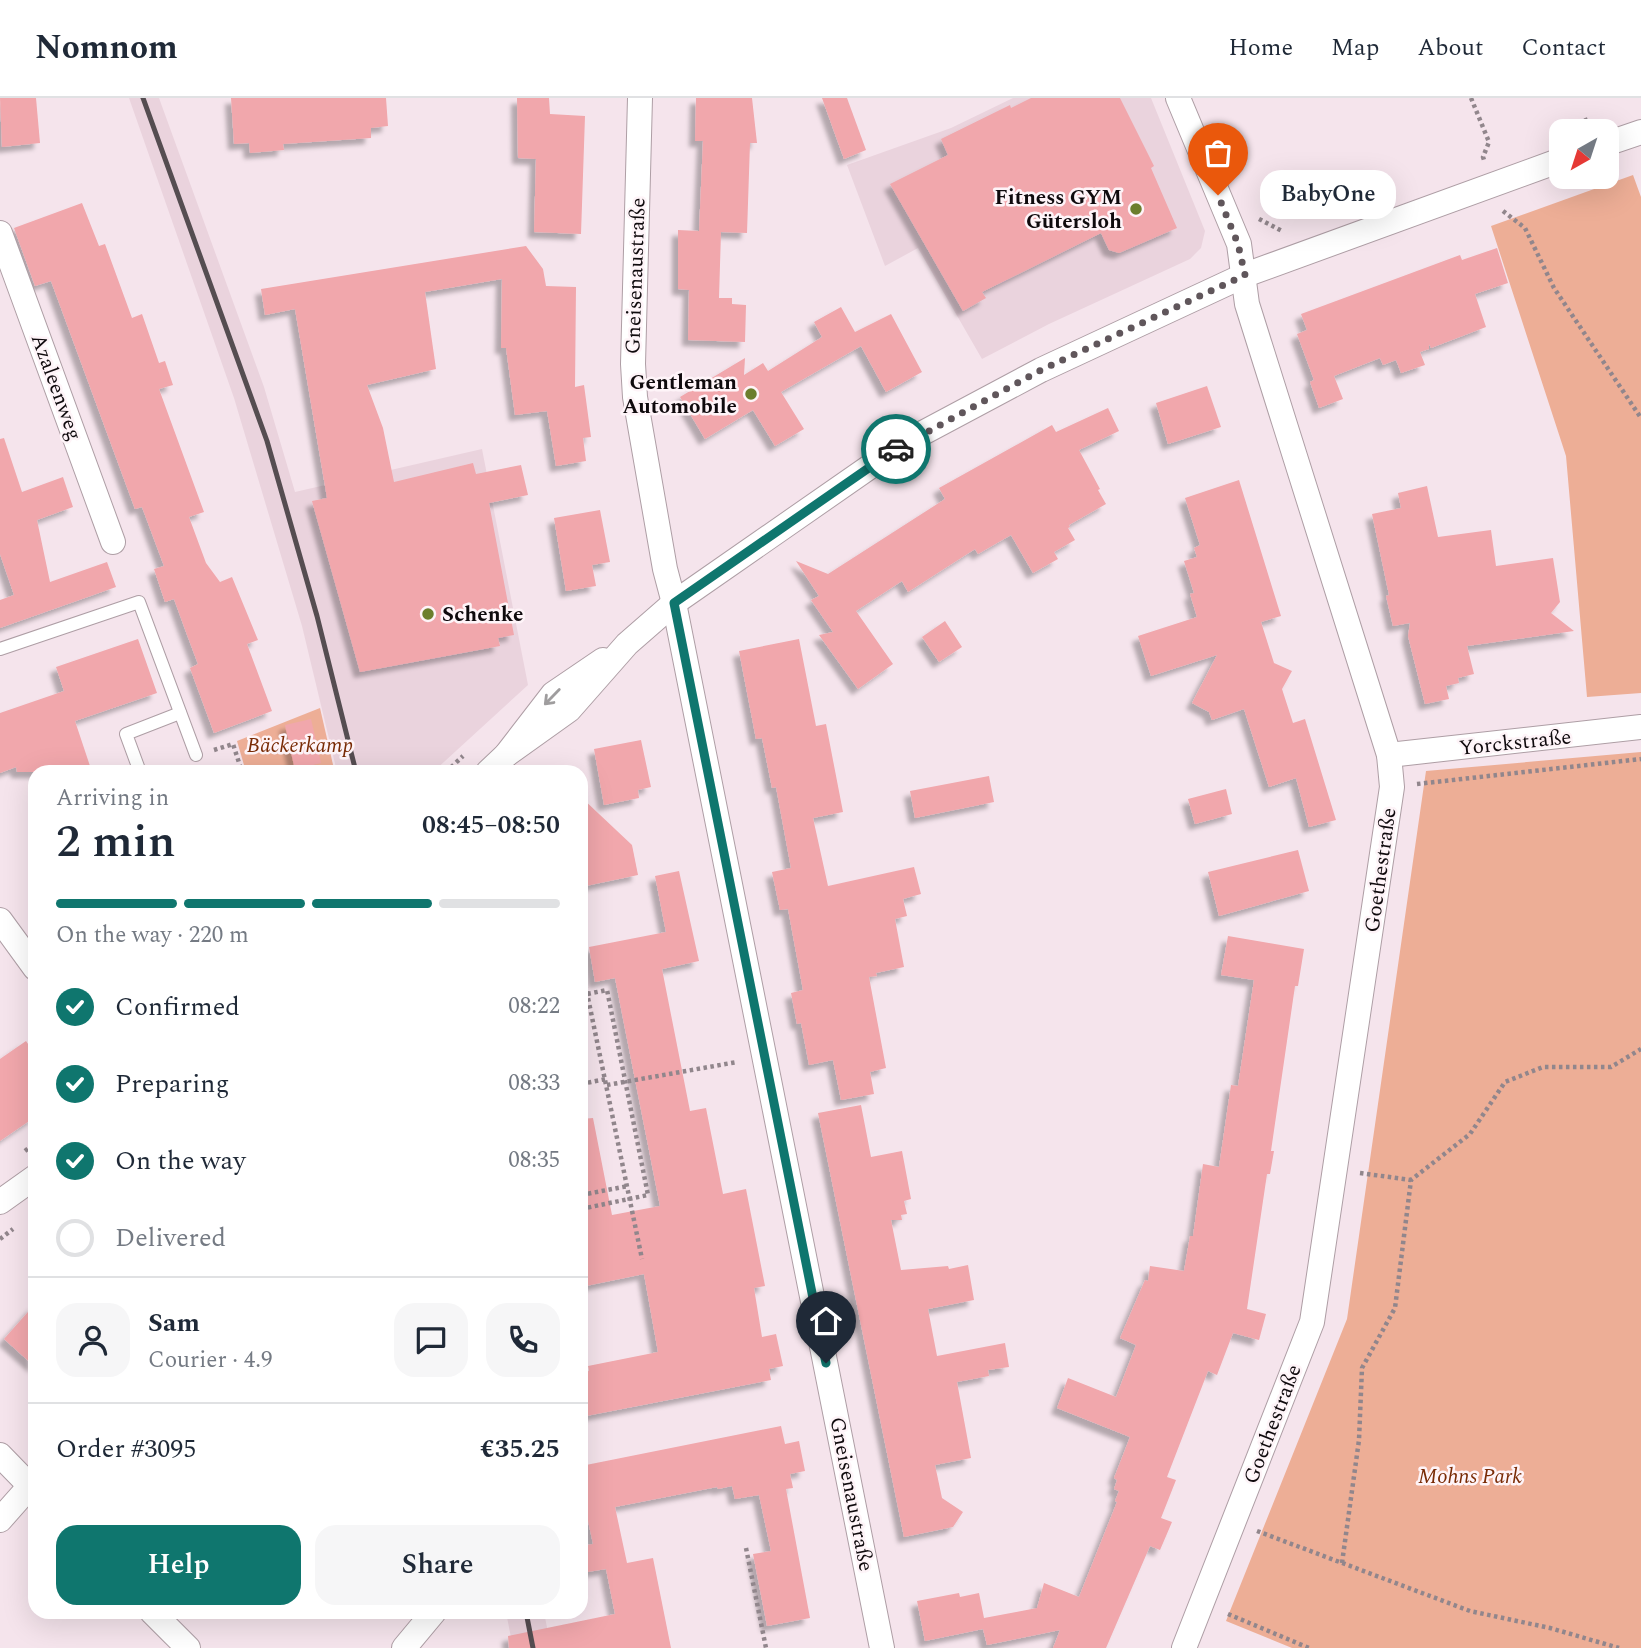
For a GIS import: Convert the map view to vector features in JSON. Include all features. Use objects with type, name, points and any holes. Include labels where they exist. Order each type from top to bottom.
[{"type":"street","name":"Gneisenaustraße","points":[[640,98],[633,364],[635,397],[665,569],[674,603],[882,1648]]},
{"type":"street","name":"Goethestraße","points":[[1178,98],[1238,244],[1245,275],[1247,304],[1389,755],[1392,787],[1312,1322],[1184,1648]]},
{"type":"street","points":[[1619,140],[1641,132]]},
{"type":"street","points":[[497,763],[569,710],[627,644],[674,603],[904,443],[1041,370],[1245,275],[1549,164]]},
{"type":"street","name":"Azaleenweg","points":[[0,233],[113,542]]},
{"type":"street","name":"Yorckstraße","points":[[1389,755],[1641,727]]},
{"type":"street","points":[[0,920],[28,958]]},
{"type":"street","points":[[0,1202],[28,1182]]},
{"type":"street","points":[[0,1455],[28,1485]]},
{"type":"street","points":[[0,1520],[28,1493]]},
{"type":"street","points":[[159,1619],[188,1648]]},
{"type":"street","points":[[404,1648],[428,1619]]},
{"type":"lane","points":[[0,649],[139,602],[196,755]]},
{"type":"lane","points":[[137,765],[126,734],[180,713]]},
{"type":"path","points":[[1471,98],[1489,142],[1483,157]]},
{"type":"path","points":[[1503,212],[1525,228],[1554,288],[1641,418]]},
{"type":"path","points":[[196,755],[233,744],[240,765]]},
{"type":"path","points":[[1392,787],[1641,759]]},
{"type":"path","points":[[588,994],[607,990],[648,1195],[588,1208]]},
{"type":"path","points":[[588,999],[642,1259]]},
{"type":"path","points":[[1342,1563],[1359,1440],[1362,1368],[1395,1308],[1411,1180],[1470,1134],[1505,1082],[1543,1067],[1611,1067],[1641,1049]]},
{"type":"path","points":[[588,1083],[625,1082],[764,1057]]},
{"type":"path","points":[[1335,1170],[1411,1180]]},
{"type":"path","points":[[588,1194],[628,1186]]},
{"type":"path","points":[[1234,1521],[1470,1611],[1550,1628],[1619,1648]]},
{"type":"path","points":[[746,1548],[766,1648]]},
{"type":"path","points":[[1201,1603],[1309,1648]]},
{"type":"shaded area","points":[[129,98],[159,98],[264,387],[295,492],[482,449],[528,685],[441,765],[335,765],[302,626],[234,398]]},
{"type":"shaded area","points":[[1013,98],[1151,98],[1205,231],[1201,248],[1190,259],[1049,324],[982,359],[918,248],[885,266],[847,165],[951,128]]},
{"type":"shaded area","points":[[507,1619],[545,1619],[551,1648],[513,1648]]},
{"type":"green space","points":[[1633,175],[1641,197],[1641,693],[1587,697],[1566,456],[1491,226],[1594,189],[1619,189],[1619,180]]},
{"type":"green space","name":"Bäckerkamp","points":[[320,708],[333,765],[244,765],[237,741]]},
{"type":"green space","name":"Mohns Park","points":[[1641,752],[1641,1648],[1292,1648],[1226,1621],[1347,1319],[1426,771]]},
{"type":"building","points":[[0,98],[36,98],[40,143],[2,147]]},
{"type":"building","points":[[231,98],[386,98],[388,126],[371,128],[371,138],[283,144],[284,150],[250,153],[249,143],[234,144]]},
{"type":"building","points":[[517,98],[549,98],[550,114],[585,116],[581,234],[534,232],[536,159],[518,158]]},
{"type":"building","points":[[696,98],[752,98],[757,143],[750,143],[747,233],[721,232],[719,298],[732,298],[732,304],[746,305],[745,342],[688,340],[689,290],[678,289],[678,230],[699,231],[703,141],[695,141]]},
{"type":"building","points":[[822,98],[847,98],[866,150],[844,159]]},
{"type":"building","points":[[1031,98],[1120,98],[1154,166],[1151,168],[1177,228],[1119,253],[1109,250],[1101,233],[982,292],[986,298],[963,311],[890,184],[948,155],[941,139],[1010,105],[1011,108]]},
{"type":"building","points":[[82,203],[99,246],[105,244],[132,318],[142,314],[159,363],[165,361],[173,385],[159,389],[204,512],[189,517],[206,563],[220,582],[232,577],[258,640],[247,644],[272,711],[214,733],[190,668],[198,664],[174,599],[165,602],[154,569],[164,566],[142,507],[135,509],[51,281],[35,286],[14,228]]},
{"type":"building","points":[[526,246],[543,269],[546,286],[576,287],[575,387],[584,385],[591,437],[583,438],[586,461],[556,466],[547,411],[515,415],[506,348],[501,348],[502,279],[425,292],[436,369],[367,385],[383,428],[394,482],[473,463],[476,474],[521,465],[528,495],[489,503],[514,635],[498,638],[500,646],[360,672],[312,501],[327,498],[295,309],[265,315],[261,289]]},
{"type":"building","points":[[1497,248],[1508,283],[1475,294],[1486,327],[1431,348],[1429,344],[1429,349],[1420,352],[1425,365],[1401,373],[1396,360],[1383,365],[1380,358],[1334,376],[1343,399],[1319,408],[1310,382],[1314,380],[1297,334],[1307,330],[1301,314],[1460,255],[1462,260]]},
{"type":"building","points":[[841,307],[855,332],[891,314],[922,372],[886,392],[861,346],[781,392],[804,429],[775,446],[753,410],[705,439],[680,397],[745,358],[744,375],[763,363],[768,371],[822,337],[814,322]]},
{"type":"building","points":[[1207,386],[1221,427],[1168,444],[1156,403]]},
{"type":"building","points":[[1108,408],[1119,431],[1079,450],[1106,504],[1069,525],[1075,540],[1054,552],[1058,559],[1033,573],[1011,535],[978,554],[975,549],[908,592],[902,581],[856,611],[893,664],[858,689],[819,635],[833,632],[811,600],[819,596],[796,561],[828,574],[945,499],[939,488],[1052,425],[1056,432]]},
{"type":"building","points":[[4,438],[22,492],[63,477],[73,507],[37,520],[50,582],[107,562],[116,587],[0,628],[0,600],[14,595],[0,554],[0,439]]},
{"type":"building","points":[[1239,480],[1281,616],[1261,622],[1274,663],[1292,671],[1282,689],[1293,723],[1305,719],[1336,820],[1309,827],[1296,778],[1269,787],[1244,709],[1212,720],[1209,712],[1192,703],[1217,655],[1151,676],[1138,636],[1197,617],[1190,594],[1194,593],[1184,561],[1197,557],[1194,548],[1200,545],[1185,498]]},
{"type":"building","points":[[1427,486],[1438,537],[1491,530],[1496,566],[1553,558],[1560,602],[1551,613],[1574,631],[1467,646],[1474,674],[1458,678],[1459,683],[1446,686],[1449,699],[1425,704],[1408,636],[1410,623],[1393,626],[1372,514],[1401,508],[1398,493]]},
{"type":"building","points":[[600,510],[610,562],[592,565],[596,586],[566,591],[554,518]]},
{"type":"building","points":[[945,621],[962,647],[939,662],[922,637]]},
{"type":"building","points":[[138,639],[157,693],[75,721],[90,765],[28,765],[28,772],[17,772],[16,767],[0,773],[0,713],[64,691],[56,667]]},
{"type":"building","points":[[799,639],[816,726],[826,724],[843,812],[813,818],[828,886],[914,867],[921,894],[903,899],[907,916],[895,919],[904,967],[869,977],[886,1068],[870,1072],[874,1094],[841,1100],[833,1060],[809,1065],[801,1023],[797,1024],[791,993],[803,990],[788,909],[780,910],[772,872],[791,868],[776,787],[772,788],[762,738],[756,739],[739,651]]},
{"type":"building","points":[[311,719],[321,763],[294,765],[285,725]]},
{"type":"building","points":[[641,740],[651,787],[638,790],[639,798],[604,805],[594,749]]},
{"type":"building","points":[[989,776],[994,802],[915,818],[910,791]]},
{"type":"building","points":[[1226,789],[1232,814],[1195,824],[1188,799]]},
{"type":"building","points":[[588,804],[632,845],[638,875],[588,886]]},
{"type":"building","points":[[1298,850],[1309,891],[1219,916],[1208,872]]},
{"type":"building","points":[[679,871],[699,961],[662,969],[690,1111],[706,1108],[723,1194],[746,1189],[765,1286],[754,1288],[762,1337],[776,1334],[783,1366],[769,1369],[771,1380],[588,1416],[588,1366],[658,1352],[644,1274],[588,1286],[588,1118],[593,1118],[612,1215],[660,1206],[615,978],[595,982],[589,947],[666,932],[655,876]]},
{"type":"building","points":[[1228,936],[1304,949],[1298,986],[1295,986],[1271,1151],[1274,1151],[1270,1174],[1267,1174],[1247,1309],[1266,1314],[1259,1340],[1233,1333],[1217,1375],[1208,1371],[1167,1477],[1176,1480],[1161,1518],[1172,1522],[1160,1550],[1150,1546],[1106,1648],[1053,1648],[1060,1630],[987,1645],[983,1629],[925,1641],[917,1601],[959,1593],[960,1597],[979,1593],[984,1618],[1037,1608],[1044,1583],[1079,1597],[1117,1502],[1115,1501],[1119,1491],[1114,1489],[1117,1480],[1114,1478],[1130,1437],[1057,1408],[1068,1378],[1116,1397],[1136,1345],[1120,1338],[1145,1280],[1148,1281],[1150,1266],[1184,1271],[1190,1236],[1193,1236],[1203,1164],[1219,1167],[1231,1085],[1238,1086],[1254,980],[1221,975]]},
{"type":"building","points":[[26,1041],[28,1044],[28,1122],[0,1141],[0,1059]]},
{"type":"building","points":[[861,1105],[871,1157],[902,1151],[911,1199],[904,1201],[907,1214],[901,1215],[902,1220],[891,1220],[901,1270],[948,1266],[949,1269],[968,1265],[974,1300],[928,1309],[937,1356],[1005,1343],[1009,1367],[988,1370],[989,1376],[957,1382],[971,1458],[935,1465],[942,1498],[963,1512],[953,1527],[904,1537],[818,1113]]},
{"type":"building","points":[[28,1312],[28,1361],[4,1339]]},
{"type":"building","points":[[781,1426],[785,1444],[799,1441],[805,1471],[790,1474],[793,1488],[786,1489],[810,1618],[767,1626],[753,1554],[771,1551],[759,1495],[735,1499],[732,1486],[717,1487],[615,1507],[627,1563],[653,1558],[671,1648],[509,1648],[508,1636],[615,1614],[606,1569],[588,1572],[588,1545],[593,1544],[588,1521],[588,1465]]},
{"type":"railway","points":[[143,98],[267,441],[317,616],[354,765]]},
{"type":"railway","points":[[527,1619],[533,1648]]},
{"type":"way so far","points":[[896,449],[1041,370],[1245,275],[1238,244],[1218,195]]},
{"type":"place","name":"BabyOne","points":[[1218,195]]},
{"type":"place","name":"Fitness GYM Gütersloh","points":[[1136,209]]},
{"type":"place","name":"Gentleman Automobile","points":[[751,394]]},
{"type":"place","name":"Schenke","points":[[428,614]]},
{"type":"route","points":[[826,1363],[674,603],[896,449]]}]
